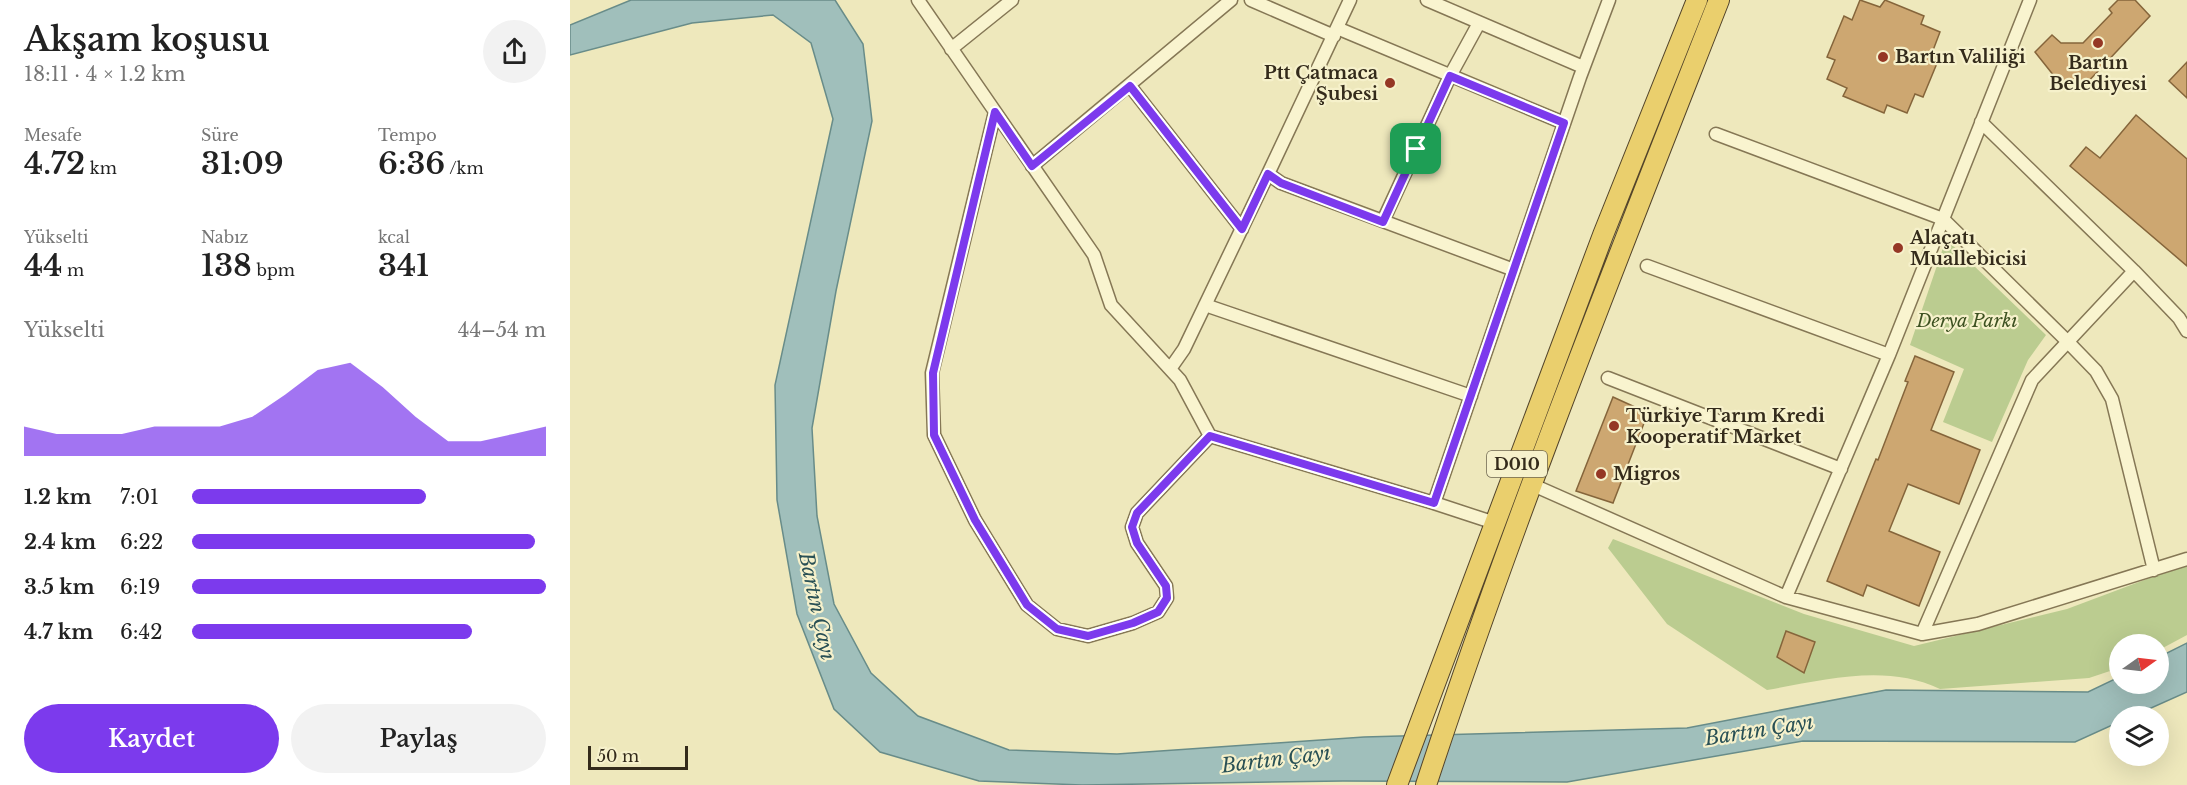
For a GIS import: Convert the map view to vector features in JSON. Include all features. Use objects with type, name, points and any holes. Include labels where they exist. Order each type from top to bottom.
[{"type":"highway","name":"D010","points":[[1397,785],[1429,693],[1602,235],[1697,0]]},
{"type":"highway","name":"D010","points":[[1426,785],[1456,692],[1533,485],[1623,245],[1719,0]]},
{"type":"street","points":[[918,0],[1094,255],[1111,305],[1180,380],[1210,436],[1495,523]]},
{"type":"street","points":[[951,49],[1012,0]]},
{"type":"street","points":[[1032,166],[1231,0]]},
{"type":"street","points":[[1251,0],[1450,76],[1564,123]]},
{"type":"street","points":[[1170,369],[1184,349],[1350,0]]},
{"type":"street","points":[[1427,0],[1583,67]]},
{"type":"street","points":[[1434,503],[1583,67],[1609,0]]},
{"type":"street","points":[[1786,597],[1889,356],[2030,0]]},
{"type":"street","points":[[1383,222],[1450,76],[1479,23]]},
{"type":"street","points":[[1130,86],[1242,229]]},
{"type":"street","points":[[995,112],[933,373],[934,435],[975,520],[1027,605],[1057,629],[1088,636],[1133,623],[1158,612],[1167,598],[1166,586],[1137,543],[1132,527],[1137,513],[1210,436]]},
{"type":"street","points":[[1981,122],[2134,271],[2179,318],[2187,331]]},
{"type":"street","points":[[1716,134],[1943,219],[2066,340],[2096,371],[2112,399],[2154,570]]},
{"type":"street","points":[[1268,174],[1281,183],[1514,270]]},
{"type":"street","points":[[1647,266],[1889,356]]},
{"type":"street","points":[[1922,634],[2032,380],[2066,340],[2134,271]]},
{"type":"street","points":[[1205,305],[1471,396]]},
{"type":"street","points":[[1608,378],[1841,469]]},
{"type":"street","points":[[1533,485],[1786,597],[1922,634],[1978,624],[2187,559]]},
{"type":"green space","name":"Derya Parkı","points":[[1946,239],[2046,335],[2028,360],[1992,442],[1943,422],[1964,369],[1910,345]]},
{"type":"green space","points":[[1613,539],[1804,614],[1914,646],[2067,609],[2187,564],[2187,635],[2169,645],[2169,634],[2109,634],[2109,671],[2089,678],[1940,689],[1919,681],[1877,675],[1833,678],[1767,690],[1667,624],[1608,548]]},
{"type":"water","name":"Bartın Çayı","points":[[631,0],[835,0],[863,44],[872,121],[836,291],[812,428],[817,516],[834,604],[871,673],[918,716],[1009,750],[1117,754],[1364,737],[1687,728],[1886,690],[2088,692],[2109,682],[2109,694],[2169,694],[2169,652],[2187,643],[2187,692],[2156,706],[2109,706],[2109,727],[2075,742],[1803,741],[1567,782],[1343,781],[1082,785],[979,781],[880,752],[834,709],[797,614],[777,500],[775,385],[833,119],[811,43],[773,15],[692,23],[570,55],[570,25]]},
{"type":"building","name":"Bartın Valiliği","points":[[1860,0],[1880,7],[1885,0],[1924,16],[1921,24],[1940,32],[1932,53],[1940,56],[1923,97],[1915,94],[1907,113],[1887,105],[1884,113],[1843,96],[1847,88],[1827,79],[1835,60],[1827,57],[1844,16],[1852,20]]},
{"type":"building","name":"Bartın Belediyesi","points":[[2118,0],[2135,0],[2150,16],[2084,86],[2065,84],[2062,86],[2035,52],[2052,35],[2061,43],[2083,43],[2112,13],[2109,9]]},
{"type":"building","points":[[2187,62],[2187,98],[2169,81]]},
{"type":"building","points":[[2136,115],[2187,159],[2187,266],[2070,166],[2086,147],[2100,158]]},
{"type":"building","points":[[1915,356],[1954,372],[1931,430],[1980,450],[1959,504],[1908,484],[1889,531],[1940,552],[1919,606],[1867,585],[1863,596],[1827,581],[1876,459],[1878,460],[1908,382],[1905,381]]},
{"type":"building","points":[[1613,397],[1648,413],[1613,503],[1576,491]]},
{"type":"building","points":[[1786,631],[1815,642],[1804,673],[1777,657]]},
{"type":"place","name":"Bartın Belediyesi","points":[[2098,43]]},
{"type":"place","name":"Bartın Valiliği","points":[[1883,57]]},
{"type":"place","name":"Ptt Çatmaca Şubesi","points":[[1390,83]]},
{"type":"place","name":"Alaçatı Muallebicisi","points":[[1898,248]]},
{"type":"place","name":"Türkiye Tarım Kredi Kooperatif Market","points":[[1614,426]]},
{"type":"place","name":"Migros","points":[[1601,474]]},
{"type":"route","points":[[1450,76],[1564,123],[1434,503],[1210,436],[1137,513],[1132,527],[1137,543],[1166,586],[1167,598],[1158,612],[1133,623],[1088,636],[1057,629],[1027,605],[975,520],[934,435],[933,373],[995,112],[1032,166],[1130,86],[1242,229],[1268,174],[1281,183],[1383,222],[1416,149],[1450,76]]}]
